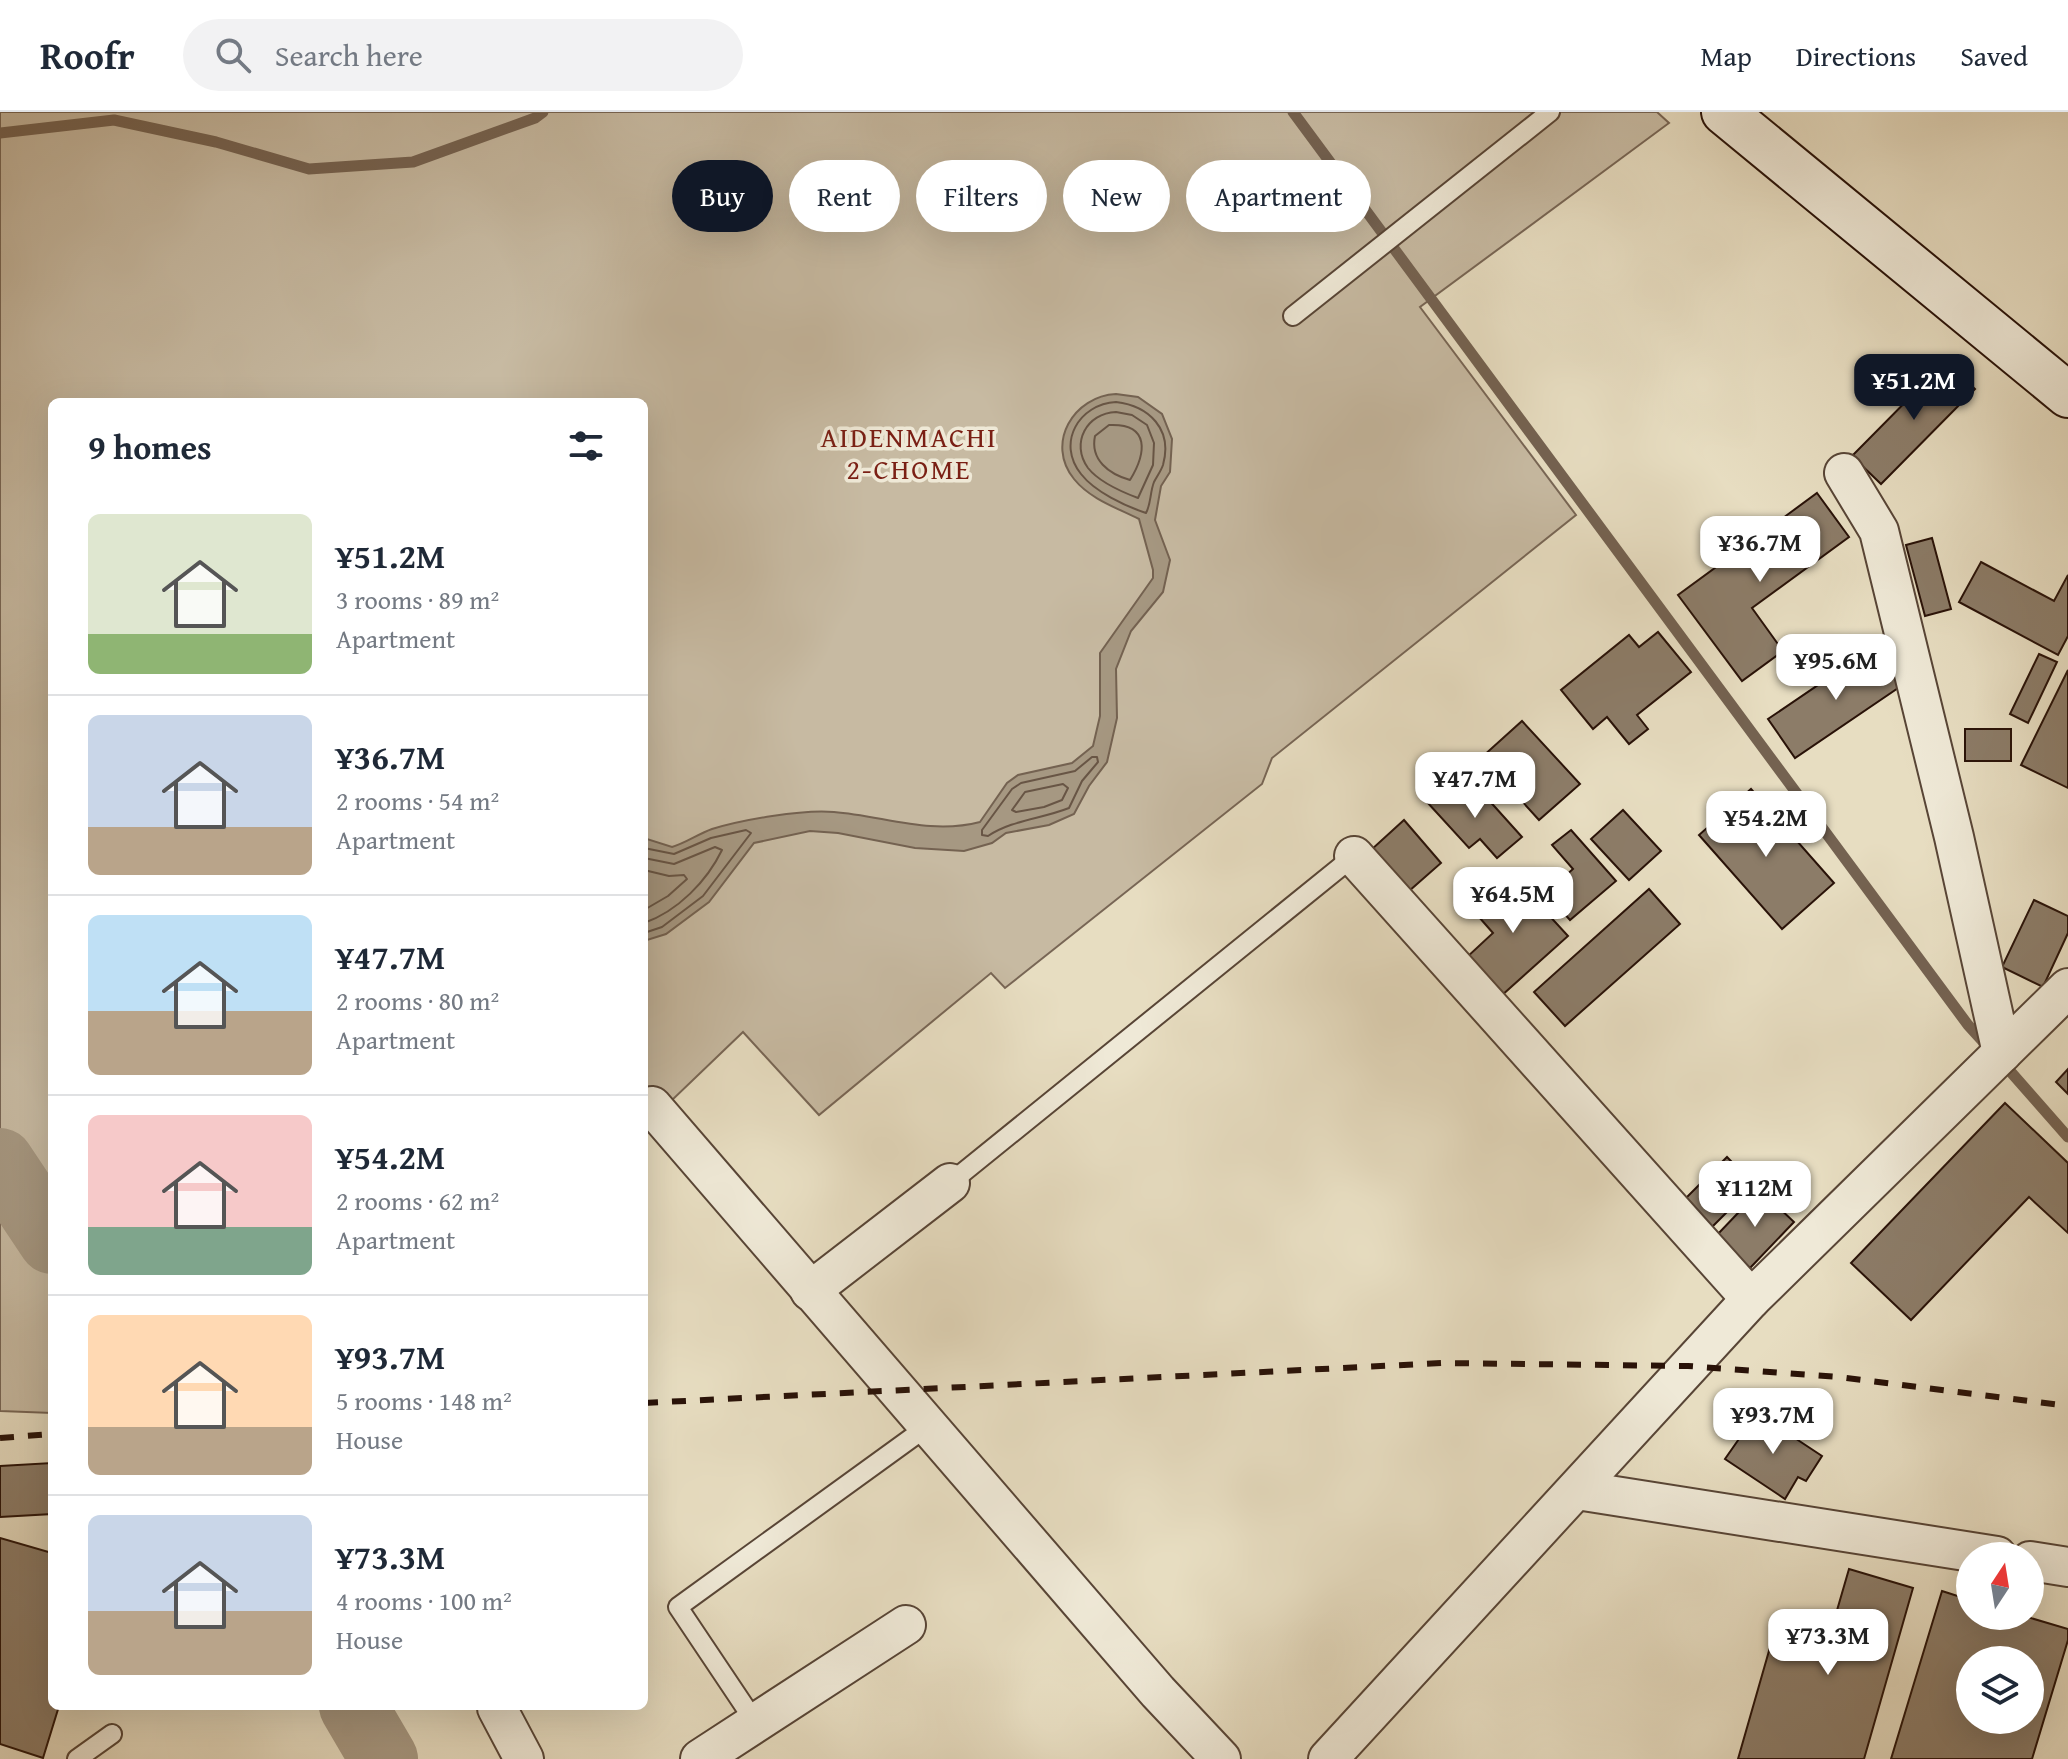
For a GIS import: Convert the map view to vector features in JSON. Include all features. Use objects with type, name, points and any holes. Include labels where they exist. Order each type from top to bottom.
[{"type":"street","points":[[1724,112],[2068,395]]},
{"type":"street","points":[[1844,473],[1879,531],[1954,837],[2002,1053]]},
{"type":"street","points":[[1354,856],[1751,1299]]},
{"type":"street","points":[[1328,1759],[1751,1299],[2068,988]]},
{"type":"street","points":[[652,1106],[1158,1692],[1221,1759]]},
{"type":"street","points":[[810,1291],[950,1183]]},
{"type":"street","points":[[1577,1490],[1956,1550]]},
{"type":"street","points":[[2044,1563],[2068,1567]]},
{"type":"street","points":[[700,1759],[906,1625]]},
{"type":"street","points":[[498,1710],[524,1759]]},
{"type":"lane","points":[[1293,316],[1550,112]]},
{"type":"lane","points":[[950,1183],[1354,856]]},
{"type":"lane","points":[[755,1722],[678,1607],[928,1426]]},
{"type":"lane","points":[[77,1759],[112,1734]]},
{"type":"shaded area","points":[[0,112],[1657,112],[1669,123],[1420,307],[1576,515],[1272,758],[1262,784],[1005,988],[991,973],[819,1115],[743,1032],[648,1123],[648,398],[48,398],[48,1413],[0,1411]]},
{"type":"water","points":[[1116,394],[1138,397],[1162,414],[1172,439],[1170,472],[1161,486],[1155,520],[1170,560],[1163,592],[1131,631],[1116,669],[1117,718],[1107,762],[1074,814],[1049,825],[1006,833],[992,843],[964,851],[915,848],[838,833],[810,831],[754,843],[709,902],[666,934],[648,940],[648,839],[672,847],[725,826],[806,812],[853,814],[925,826],[980,822],[1007,783],[1018,775],[1072,763],[1093,746],[1100,716],[1100,653],[1153,578],[1139,519],[1088,492],[1074,479],[1066,465],[1062,451],[1068,424],[1088,403]]},
{"type":"building","points":[[1946,361],[1975,389],[1881,484],[1852,456]]},
{"type":"building","points":[[1817,493],[1849,537],[1752,608],[1783,651],[1742,681],[1678,595]]},
{"type":"building","points":[[1932,538],[1951,609],[1925,616],[1906,545]]},
{"type":"building","points":[[1981,562],[2054,601],[2068,575],[2068,636],[2058,655],[1959,602]]},
{"type":"building","points":[[1658,632],[1691,672],[1637,715],[1648,729],[1629,744],[1607,717],[1593,729],[1561,690],[1629,635],[1639,647]]},
{"type":"building","points":[[1877,645],[1904,684],[1795,758],[1768,719]]},
{"type":"building","points":[[2039,654],[2057,662],[2028,723],[2010,714]]},
{"type":"building","points":[[2068,670],[2068,788],[2021,765]]},
{"type":"building","points":[[1522,721],[1580,784],[1539,820],[1482,757]]},
{"type":"building","points":[[1965,729],[2011,729],[2011,761],[1965,761]]},
{"type":"building","points":[[1448,783],[1463,800],[1477,787],[1522,837],[1497,858],[1480,839],[1469,848],[1427,802]]},
{"type":"building","points":[[1751,789],[1834,883],[1782,929],[1699,835]]},
{"type":"building","points":[[1623,810],[1661,851],[1629,880],[1591,839]]},
{"type":"building","points":[[1404,820],[1441,863],[1409,891],[1371,850]]},
{"type":"building","points":[[1571,830],[1616,881],[1570,920],[1546,893],[1573,869],[1552,845]]},
{"type":"building","points":[[1511,874],[1568,936],[1501,996],[1466,958],[1493,933],[1472,909]]},
{"type":"building","points":[[1649,889],[1680,924],[1565,1026],[1534,992]]},
{"type":"building","points":[[2034,900],[2068,916],[2068,933],[2043,987],[2002,967]]},
{"type":"building","points":[[2068,1069],[2068,1094],[2056,1082]]},
{"type":"building","points":[[2005,1103],[2068,1163],[2068,1233],[2029,1197],[1911,1320],[1851,1263]]},
{"type":"building","points":[[1727,1157],[1754,1185],[1709,1230],[1682,1202]]},
{"type":"building","points":[[1760,1190],[1794,1222],[1750,1268],[1716,1236]]},
{"type":"building","points":[[1757,1413],[1822,1456],[1806,1481],[1798,1477],[1785,1499],[1725,1459]]},
{"type":"building","points":[[48,1463],[48,1514],[0,1517],[0,1466]]},
{"type":"building","points":[[0,1538],[48,1552],[48,1710],[58,1710],[43,1758],[0,1744]]},
{"type":"building","points":[[1849,1569],[1913,1588],[1864,1759],[1738,1759],[1779,1616],[1831,1631]]},
{"type":"building","points":[[1942,1591],[1956,1596],[1956,1630],[2044,1630],[2044,1622],[2068,1629],[2068,1640],[2044,1719],[2044,1646],[1956,1646],[1956,1734],[2040,1734],[2032,1759],[1891,1759]]},
{"type":"waterway","points":[[0,133],[114,120],[216,142],[309,169],[413,162],[535,118],[543,112]]},
{"type":"waterway","points":[[1293,112],[1968,1025],[1988,1047]]},
{"type":"waterway","points":[[2002,1062],[2068,1137]]},
{"type":"waterway","points":[[0,1162],[48,1234]]},
{"type":"waterway","points":[[355,1710],[384,1759]]},
{"type":"railway","points":[[648,1403],[1442,1363],[1688,1366],[1838,1377],[2068,1406]]},
{"type":"railway","points":[[0,1438],[48,1434]]},
{"type":"district","name":"AIDENMACHI 2-CHOME","points":[[909,452]]}]
